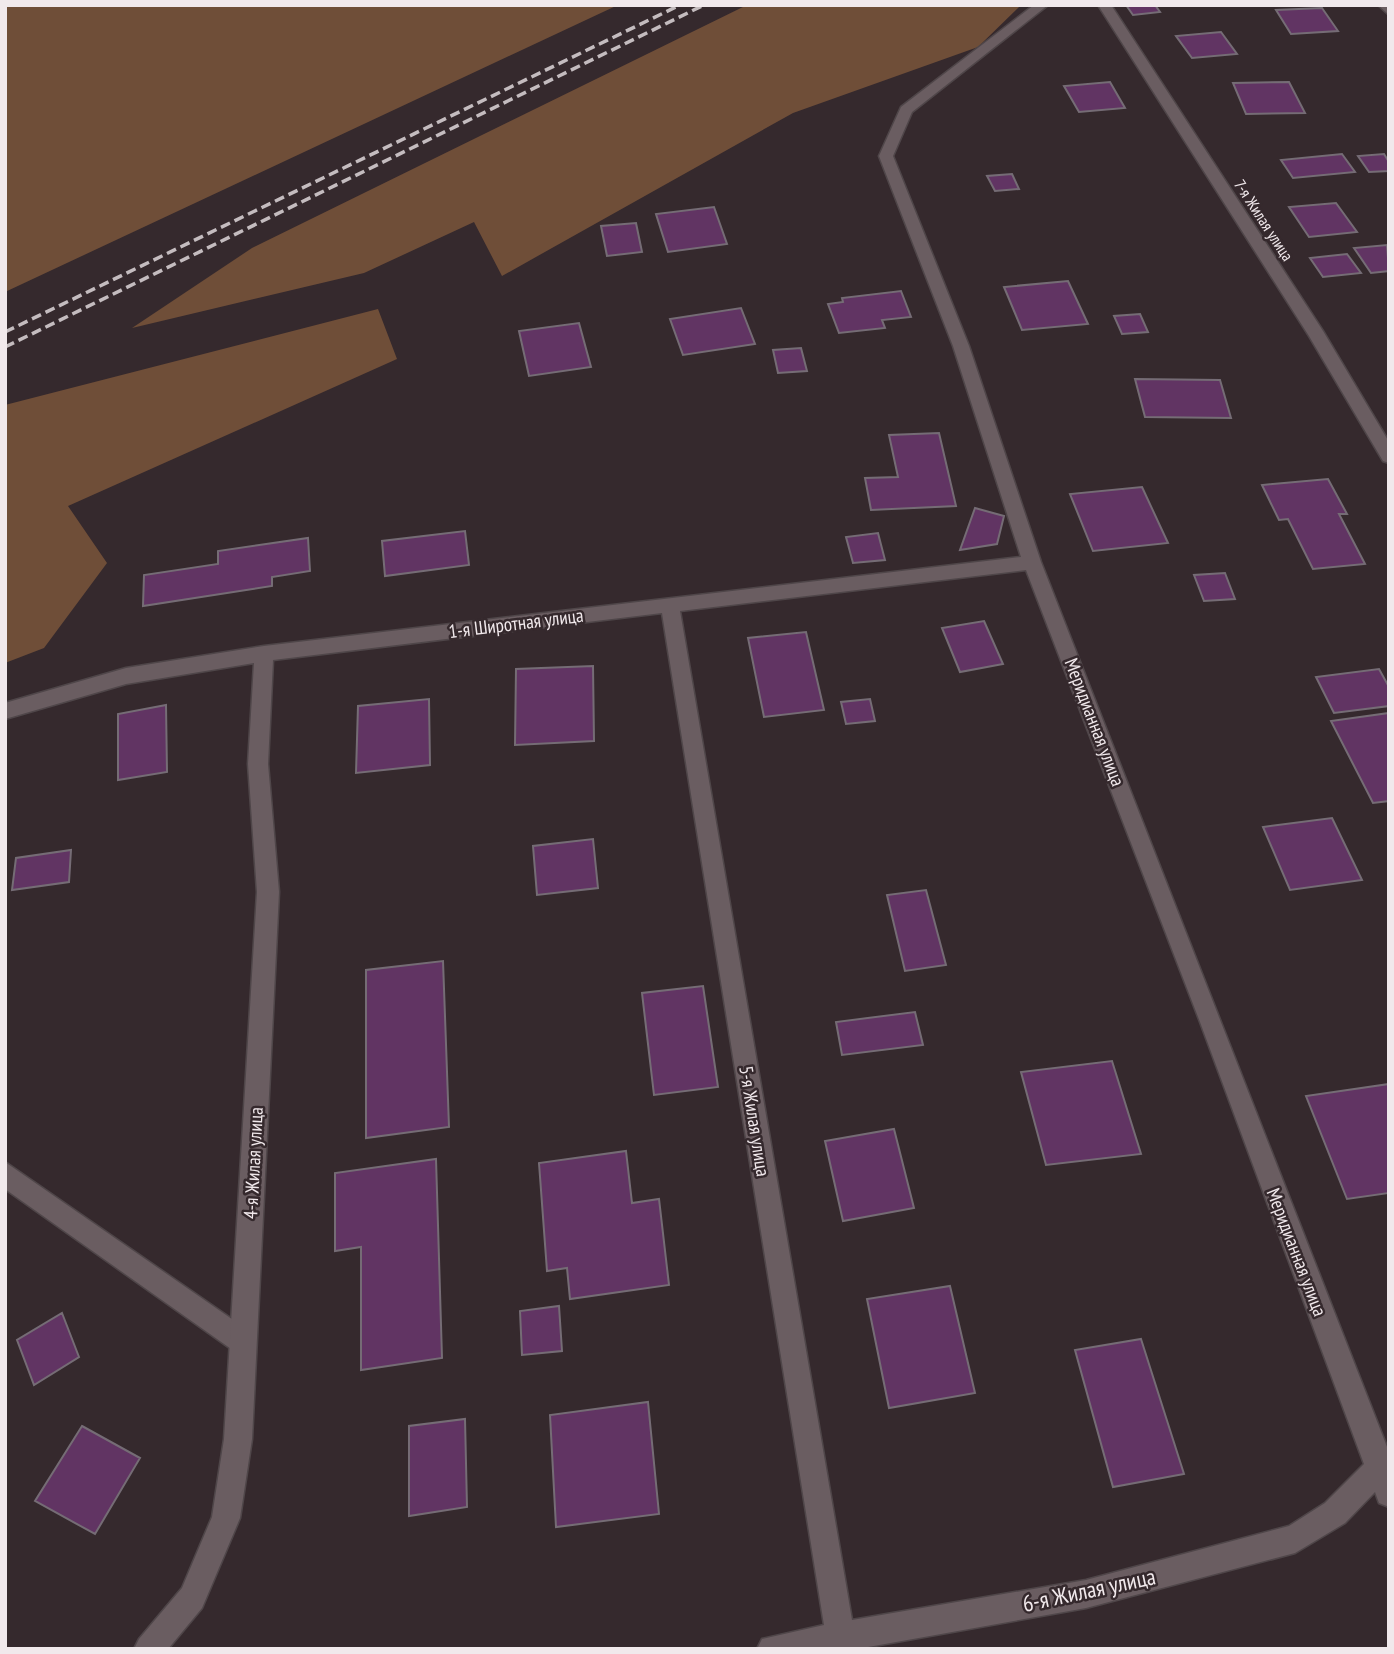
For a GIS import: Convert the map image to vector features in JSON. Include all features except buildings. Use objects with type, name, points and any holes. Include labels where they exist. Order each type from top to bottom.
[{"type":"street","name":"Меридианная улица","points":[[1042,5],[906,110],[886,156],[961,346],[1032,562],[1385,1476]]},
{"type":"street","name":"7-я Жилая улица","points":[[1104,5],[1317,335],[1389,457]]},
{"type":"street","points":[[1384,5],[1389,10]]},
{"type":"street","name":"1-я Широтная улица","points":[[5,711],[126,676],[264,654],[1032,562]]},
{"type":"street","name":"5-я Жилая улица","points":[[670,605],[841,1643]]},
{"type":"street","name":"4-я Жилая улица","points":[[149,1649],[192,1598],[226,1518],[238,1439],[268,892],[258,764],[264,654]]},
{"type":"street","points":[[5,1174],[243,1342]]},
{"type":"street","name":"6-я Жилая улица","points":[[772,1649],[841,1643],[1086,1594],[1294,1539],[1385,1476]]},
{"type":"shaded area","points":[[5,5],[618,5],[5,292]]},
{"type":"shaded area","points":[[747,5],[1021,5],[978,47],[793,113],[502,276],[474,222],[364,273],[132,328],[252,248]]},
{"type":"shaded area","points":[[378,309],[397,359],[68,506],[107,563],[44,648],[5,663],[5,405]]},
{"type":"railway","points":[[5,332],[680,5]]},
{"type":"railway","points":[[5,347],[704,5]]}]
